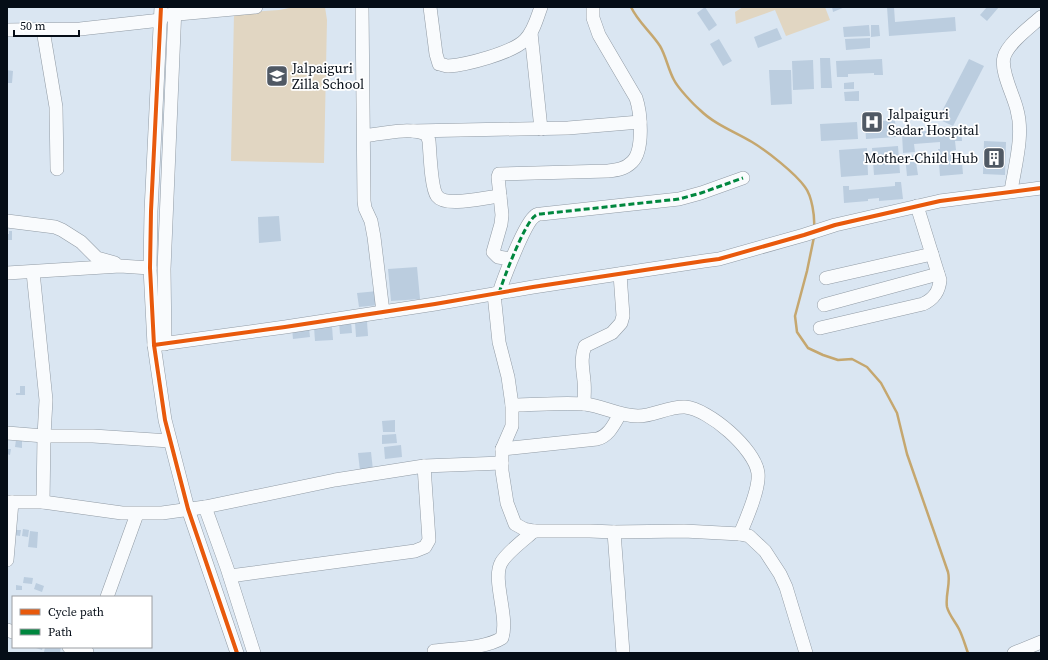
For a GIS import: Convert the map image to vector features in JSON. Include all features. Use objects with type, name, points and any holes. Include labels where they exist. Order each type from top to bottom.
[{"type":"street","points":[[7,30],[80,29],[113,26],[174,11],[256,7]]},
{"type":"street","points":[[362,7],[364,201],[365,208],[372,221],[383,312]]},
{"type":"street","points":[[430,7],[436,54],[439,64],[447,66],[487,58],[507,51],[524,41],[531,32],[542,7]]},
{"type":"street","points":[[511,259],[498,257],[494,252],[502,214],[498,177],[499,174],[564,173],[621,169],[632,162],[636,157],[638,150],[640,115],[636,98],[595,26],[592,7]]},
{"type":"street","points":[[159,345],[164,269],[174,11]]},
{"type":"street","points":[[161,14],[151,211],[150,268],[159,345],[165,420],[188,509],[237,653]]},
{"type":"street","points":[[1011,191],[1019,137],[1019,116],[1004,69],[1003,59],[1013,43],[1041,17]]},
{"type":"street","points":[[43,30],[56,107],[57,169]]},
{"type":"street","points":[[531,32],[541,129]]},
{"type":"street","points":[[364,136],[414,131],[568,128],[640,122]]},
{"type":"street","points":[[414,131],[427,134],[430,141],[433,188],[436,195],[441,200],[456,202],[500,196]]},
{"type":"street","points":[[743,178],[679,199],[535,216],[528,225],[496,294],[500,342],[508,377],[512,405],[512,426],[502,449],[504,488],[511,515],[516,524],[519,527],[534,531],[684,532],[740,534],[750,536],[765,551],[780,574],[786,587],[806,653]]},
{"type":"street","points":[[159,345],[285,328],[719,258],[835,226],[940,201],[1041,188]]},
{"type":"street","points":[[820,328],[923,304],[930,301],[935,296],[939,288],[940,280],[918,206]]},
{"type":"street","points":[[7,221],[62,230],[81,242],[97,258],[113,261],[120,266]]},
{"type":"street","points":[[826,278],[932,254]]},
{"type":"street","points":[[7,273],[120,266],[150,268]]},
{"type":"street","points":[[33,272],[46,400],[43,502]]},
{"type":"street","points":[[584,404],[584,383],[581,358],[585,346],[612,333],[621,324],[620,274]]},
{"type":"street","points":[[824,305],[938,274]]},
{"type":"street","points":[[512,405],[584,404],[597,406],[620,414],[639,416],[653,414],[677,407],[686,407],[697,410],[720,424],[731,433],[756,465],[758,482],[740,534]]},
{"type":"street","points":[[502,449],[603,438],[620,414]]},
{"type":"street","points":[[7,433],[44,436],[93,436],[170,441]]},
{"type":"street","points":[[7,560],[9,502],[43,502],[137,514],[162,513],[205,507],[335,480],[424,466],[502,463]]},
{"type":"street","points":[[230,576],[415,551],[425,547],[429,540],[424,466]]},
{"type":"street","points":[[205,507],[230,576],[254,653]]},
{"type":"street","points":[[107,596],[128,537],[134,526],[137,514]]},
{"type":"street","points":[[434,651],[486,645],[496,642],[502,638],[504,625],[499,569],[504,558],[534,531]]},
{"type":"street","points":[[614,532],[623,653]]},
{"type":"street","points":[[1014,653],[1041,642]]},
{"type":"street","points":[[74,648],[87,651]]},
{"type":"shaded area","points":[[294,7],[325,7],[327,20],[324,163],[231,161],[234,13],[279,10]]},
{"type":"shaded area","points":[[743,7],[825,7],[830,20],[786,36],[775,10],[736,24],[735,12]]},
{"type":"building","points":[[705,7],[717,25],[709,31],[697,13]]},
{"type":"building","points":[[832,7],[845,7],[833,12]]},
{"type":"building","points":[[887,7],[894,7],[895,22],[955,17],[956,31],[889,36]]},
{"type":"building","points":[[987,7],[999,7],[987,21],[980,15]]},
{"type":"building","points":[[869,25],[870,36],[844,37],[843,27]]},
{"type":"building","points":[[871,25],[879,25],[880,36],[871,37]]},
{"type":"building","points":[[777,28],[782,39],[758,48],[754,37]]},
{"type":"building","points":[[870,38],[870,48],[846,50],[845,39]]},
{"type":"building","points":[[719,39],[732,61],[723,66],[710,44]]},
{"type":"building","points":[[820,58],[830,58],[832,88],[821,88]]},
{"type":"building","points":[[882,59],[883,75],[874,75],[874,73],[848,74],[848,77],[837,77],[836,61]]},
{"type":"building","points":[[969,59],[984,66],[953,126],[938,119]]},
{"type":"building","points":[[813,60],[814,89],[793,90],[792,61]]},
{"type":"building","points":[[7,70],[13,71],[12,83],[7,83]]},
{"type":"building","points":[[769,70],[791,70],[792,104],[771,105]]},
{"type":"building","points":[[854,82],[854,89],[844,89],[844,83]]},
{"type":"building","points":[[859,91],[859,101],[845,101],[844,92]]},
{"type":"building","points":[[895,120],[896,137],[866,139],[865,122]]},
{"type":"building","points":[[857,122],[858,139],[821,141],[820,124]]},
{"type":"building","points":[[961,128],[962,141],[955,141],[956,150],[951,151],[953,164],[962,163],[963,174],[940,176],[938,149],[940,149],[940,142],[914,144],[915,152],[903,153],[902,133]]},
{"type":"building","name":"Mother-Child Hub","points":[[984,141],[1006,142],[1005,175],[983,174]]},
{"type":"building","points":[[898,146],[900,173],[874,175],[872,148]]},
{"type":"building","points":[[867,148],[868,175],[841,177],[839,150]]},
{"type":"building","points":[[915,155],[918,175],[907,176],[905,156]]},
{"type":"building","points":[[895,182],[901,182],[903,199],[879,201],[879,198],[868,199],[868,201],[844,203],[843,186],[849,186],[849,190],[895,186]]},
{"type":"building","points":[[279,216],[281,241],[259,243],[258,217]]},
{"type":"building","points":[[9,231],[12,231],[12,240],[7,240],[7,234],[9,234]]},
{"type":"building","points":[[417,267],[420,299],[391,301],[388,269]]},
{"type":"building","points":[[378,291],[379,305],[359,307],[357,293]]},
{"type":"building","points":[[351,321],[352,333],[340,334],[339,322]]},
{"type":"building","points":[[367,321],[368,336],[356,337],[355,322]]},
{"type":"building","points":[[332,326],[333,340],[315,341],[314,327]]},
{"type":"building","points":[[309,328],[310,337],[293,339],[292,329]]},
{"type":"building","points":[[20,386],[25,386],[25,395],[16,395],[16,393],[20,393]]},
{"type":"building","points":[[395,420],[395,432],[383,432],[382,421]]},
{"type":"building","points":[[396,434],[397,443],[382,444],[382,435]]},
{"type":"building","points":[[16,440],[22,441],[22,448],[15,447]]},
{"type":"building","points":[[401,445],[402,457],[385,459],[384,447]]},
{"type":"building","points":[[7,449],[11,449],[10,455],[7,454]]},
{"type":"building","points":[[371,452],[373,470],[360,471],[358,453]]},
{"type":"building","points":[[23,529],[29,530],[28,537],[22,536]]},
{"type":"building","points":[[15,530],[21,530],[20,536],[14,535]]},
{"type":"building","points":[[30,531],[38,532],[37,548],[28,547]]},
{"type":"building","points":[[24,577],[33,578],[32,584],[23,583]]},
{"type":"building","points":[[36,583],[44,586],[42,592],[34,589]]},
{"type":"building","points":[[16,585],[22,586],[22,590],[16,590]]},
{"type":"building","points":[[45,648],[61,648],[60,653],[44,652]]},
{"type":"waterway","points":[[631,7],[660,46],[676,83],[694,104],[712,120],[752,142],[765,151],[788,169],[805,187],[811,201],[814,228]]},
{"type":"waterway","points":[[814,237],[795,316],[797,332],[808,348],[838,360],[852,359],[867,367],[881,383],[897,413],[907,454],[948,572],[949,580],[947,607],[960,632],[968,653]]},
{"type":"marked path","points":[[499,293],[520,240],[531,220],[537,214],[679,199],[743,178]]},
{"type":"cycle path","points":[[161,7],[151,211],[150,268],[154,345],[165,420],[188,509],[237,653]]},
{"type":"cycle path","points":[[154,345],[285,327],[719,259],[835,225],[940,201],[1041,188]]},
{"type":"place","name":"Jalpaiguri Zilla School","points":[[277,76]]},
{"type":"place","name":"Jalpaiguri Sadar Hospital","points":[[872,122]]},
{"type":"place","name":"Mother-Child Hub","points":[[994,158]]}]
